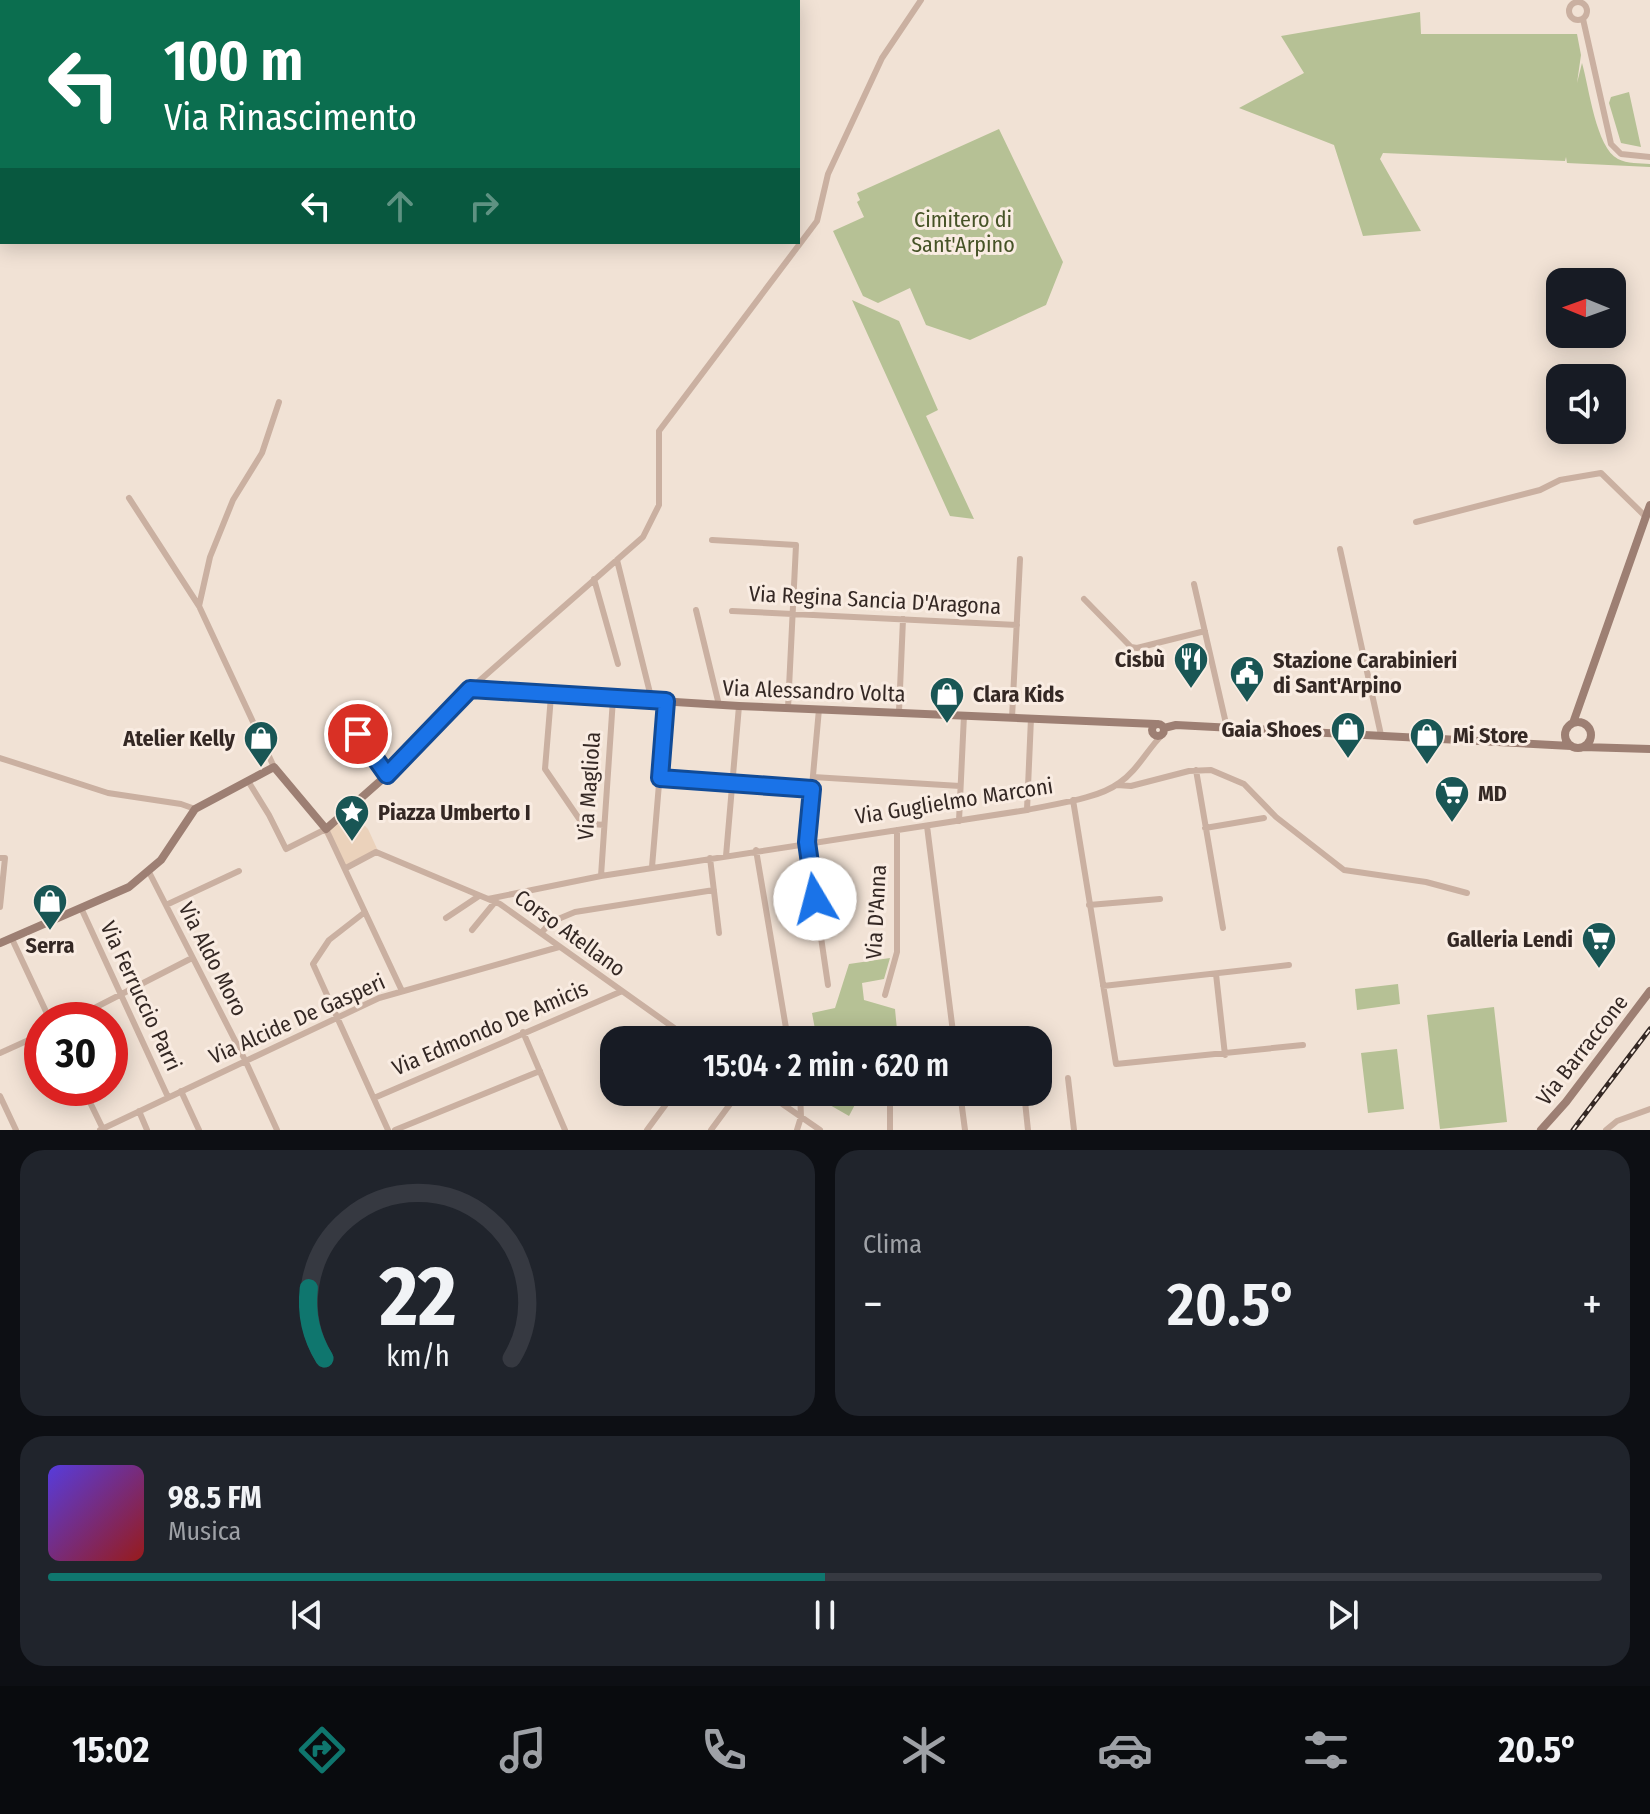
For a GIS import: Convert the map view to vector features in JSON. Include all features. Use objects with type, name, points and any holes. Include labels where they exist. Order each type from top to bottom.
[{"type":"street","points":[[800,244],[817,221],[828,174],[882,58],[921,0]]},
{"type":"street","points":[[1583,19],[1574,19],[1569,11],[1576,2],[1586,2],[1588,12],[1583,19],[1611,144],[1621,154],[1650,157]]},
{"type":"street","points":[[248,781],[286,849],[326,829],[387,775],[470,689],[643,537],[659,505],[659,431],[800,244]]},
{"type":"street","points":[[199,606],[210,557],[233,500],[262,453],[279,402]]},
{"type":"street","points":[[1416,522],[1540,490],[1560,480],[1601,473],[1646,517]]},
{"type":"street","points":[[129,498],[199,606],[274,767],[326,829],[402,991]]},
{"type":"street","points":[[1650,505],[1588,683],[1566,733],[1566,740],[1571,746],[1650,749]]},
{"type":"street","points":[[712,540],[796,545],[788,708]]},
{"type":"street","points":[[1340,549],[1381,735]]},
{"type":"street","points":[[1012,718],[1020,559]]},
{"type":"street","points":[[617,560],[652,701]]},
{"type":"street","points":[[594,579],[618,664]]},
{"type":"street","points":[[1194,584],[1227,728]]},
{"type":"street","points":[[1084,599],[1131,647],[1205,631]]},
{"type":"street","points":[[696,610],[719,705]]},
{"type":"street","name":"Via Regina Sancia D'Aragona","points":[[732,611],[1017,625]]},
{"type":"street","points":[[899,712],[903,619]]},
{"type":"street","points":[[1588,683],[1585,724],[1591,736],[1601,745],[1611,748]]},
{"type":"street","name":"Via Alessandro Volta","points":[[470,689],[719,705],[1031,718],[1159,730],[1176,725],[1571,746]]},
{"type":"street","points":[[551,696],[545,769],[582,823],[604,825]]},
{"type":"street","name":"Via Magliola","points":[[601,876],[613,699]]},
{"type":"street","points":[[652,867],[666,701]]},
{"type":"street","points":[[726,856],[739,706]]},
{"type":"street","points":[[819,709],[807,842],[828,985]]},
{"type":"street","points":[[344,713],[387,775]]},
{"type":"street","points":[[959,821],[964,715]]},
{"type":"street","points":[[1027,810],[1031,718]]},
{"type":"street","points":[[1573,723],[1585,724]]},
{"type":"street","name":"Via Guglielmo Marconi","points":[[491,901],[506,895],[652,867],[959,821],[1073,800],[1117,785],[1127,777],[1152,745],[1159,730]]},
{"type":"street","name":"Via Alessandro Volta","points":[[1529,742],[1566,733]]},
{"type":"street","points":[[1582,747],[1591,736]]},
{"type":"street","points":[[0,758],[108,793],[195,809]]},
{"type":"street","points":[[0,943],[129,887],[161,860],[195,809],[274,767]]},
{"type":"street","points":[[1196,770],[1223,928]]},
{"type":"street","points":[[1117,785],[1131,786],[1196,770],[1211,770],[1244,784],[1276,817],[1344,870],[1426,882],[1467,893]]},
{"type":"street","points":[[813,777],[960,786]]},
{"type":"street","points":[[660,778],[812,789]]},
{"type":"street","points":[[1073,800],[1116,1064],[1303,1045]]},
{"type":"street","points":[[1205,828],[1264,818]]},
{"type":"street","points":[[927,826],[952,1026]]},
{"type":"street","name":"Via D'Anna","points":[[885,995],[897,952],[897,830]]},
{"type":"street","points":[[756,850],[786,1026]]},
{"type":"street","name":"Corso Atellano","points":[[346,868],[376,852],[491,901],[542,932],[670,1026]]},
{"type":"street","points":[[0,907],[2,858]]},
{"type":"street","points":[[710,858],[719,933]]},
{"type":"street","points":[[166,905],[239,871]]},
{"type":"street","name":"Via Aldo Moro","points":[[149,872],[246,1062],[277,1130]]},
{"type":"street","points":[[542,932],[551,922],[575,912],[714,890]]},
{"type":"street","points":[[506,895],[511,911]]},
{"type":"street","points":[[446,918],[479,896]]},
{"type":"street","points":[[1089,905],[1160,899]]},
{"type":"street","points":[[472,930],[491,901]]},
{"type":"street","name":"Via Ferruccio Parri","points":[[82,910],[168,1097]]},
{"type":"street","points":[[365,912],[329,940],[313,964],[388,1130]]},
{"type":"street","points":[[12,939],[42,1002]]},
{"type":"street","name":"Via Alcide De Gasperi","points":[[101,1129],[379,998],[559,947]]},
{"type":"street","points":[[107,1002],[192,958]]},
{"type":"street","points":[[1103,986],[1289,965]]},
{"type":"street","points":[[1216,974],[1225,1055]]},
{"type":"street","name":"Via Barraccone","points":[[1541,1130],[1650,991]]},
{"type":"street","name":"Via Edmondo De Amicis","points":[[374,1098],[620,992]]},
{"type":"street","points":[[523,1032],[565,1130]]},
{"type":"street","points":[[0,1053],[24,1042]]},
{"type":"street","points":[[395,1130],[540,1071]]},
{"type":"street","points":[[1068,1078],[1074,1130]]},
{"type":"street","points":[[181,1091],[199,1130]]},
{"type":"street","points":[[0,1096],[16,1130]]},
{"type":"street","points":[[91,1106],[101,1129]]},
{"type":"street","points":[[647,1130],[665,1106]]},
{"type":"street","points":[[711,1130],[729,1106]]},
{"type":"street","points":[[785,1106],[820,1130]]},
{"type":"street","points":[[797,1130],[801,1106]]},
{"type":"street","points":[[890,1106],[890,1130]]},
{"type":"street","points":[[962,1106],[965,1130]]},
{"type":"street","points":[[1025,1106],[1028,1130]]},
{"type":"street","points":[[1606,1130],[1617,1121],[1650,1109]]},
{"type":"street","points":[[139,1111],[147,1130]]},
{"type":"green space","points":[[1420,12],[1421,34],[1577,34],[1581,55],[1577,83],[1582,63],[1594,116],[1604,143],[1618,159],[1650,164],[1650,167],[1567,163],[1566,157],[1565,161],[1383,153],[1380,159],[1421,231],[1363,236],[1334,145],[1239,108],[1304,73],[1281,36]]},
{"type":"green space","points":[[1629,92],[1641,147],[1621,143],[1609,103],[1611,97]]},
{"type":"green space","name":"Cimitero di Sant'Arpino","points":[[999,129],[1063,262],[1046,305],[970,340],[926,325],[910,288],[878,303],[863,296],[833,231],[864,217],[857,202],[860,200],[857,193]]},
{"type":"green space","points":[[852,300],[899,321],[938,410],[926,416],[974,519],[950,516]]},
{"type":"green space","points":[[890,958],[884,979],[862,983],[864,1000],[895,1009],[897,1026],[814,1026],[812,1013],[835,1008],[849,964]]},
{"type":"green space","points":[[1398,984],[1400,1004],[1357,1010],[1355,989]]},
{"type":"green space","points":[[1494,1007],[1507,1122],[1440,1129],[1427,1015]]},
{"type":"green space","points":[[1397,1049],[1404,1109],[1368,1113],[1361,1053]]},
{"type":"green space","points":[[832,1106],[854,1106],[849,1116]]},
{"type":"shaded area","name":"Piazza Umberto I","points":[[347,808],[368,829],[379,853],[346,871],[324,833]]},
{"type":"railway","points":[[1573,1130],[1650,1029]]},
{"type":"place","name":"Cisbù","points":[[1191,690]]},
{"type":"place","name":"Stazione Carabinieri di Sant'Arpino","points":[[1247,704]]},
{"type":"place","name":"Clara Kids","points":[[947,725]]},
{"type":"place","name":"Gaia Shoes","points":[[1348,760]]},
{"type":"place","name":"Mi Store","points":[[1427,766]]},
{"type":"place","name":"Atelier Kelly","points":[[261,769]]},
{"type":"place","name":"MD","points":[[1452,824]]},
{"type":"place","name":"Piazza Umberto I","points":[[352,843]]},
{"type":"place","name":"Serra","points":[[50,932]]},
{"type":"place","name":"Galleria Lendi","points":[[1599,970]]},
{"type":"route","points":[[358,734],[387,775],[470,689],[666,701],[660,778],[812,789],[807,842],[815,899]]}]
